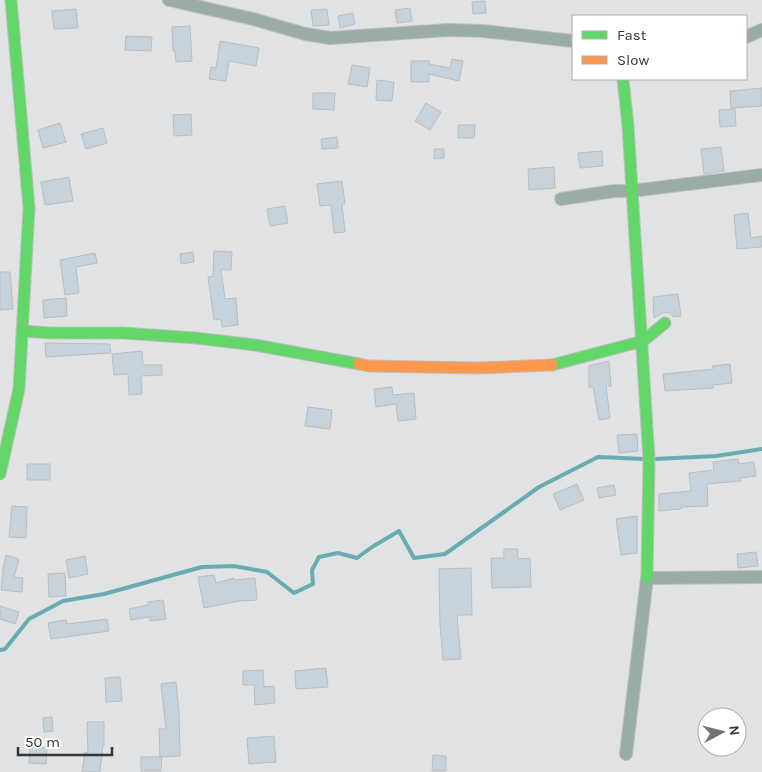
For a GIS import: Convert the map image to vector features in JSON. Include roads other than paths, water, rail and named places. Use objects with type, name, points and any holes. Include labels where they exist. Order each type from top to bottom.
[{"type":"street","points":[[0,474],[19,389],[29,208],[11,0]]},
{"type":"street","points":[[169,0],[253,19],[305,34],[330,38],[448,30],[483,30],[572,41]]},
{"type":"street","points":[[747,37],[762,30]]},
{"type":"street","points":[[623,80],[643,341],[649,460],[647,578],[626,754]]},
{"type":"street","points":[[561,199],[614,191],[632,191],[762,175]]},
{"type":"street","points":[[22,331],[51,333],[122,332],[255,345],[370,366],[480,368],[550,365],[643,341],[665,323]]},
{"type":"street","points":[[647,578],[762,577]]},
{"type":"waterway","points":[[655,459],[716,456],[762,449]]},
{"type":"waterway","points":[[0,650],[5,649],[29,619],[63,601],[104,594],[202,567],[234,566],[267,572],[294,593],[313,584],[312,570],[319,557],[338,553],[357,558],[399,531],[414,558],[445,554],[539,487],[598,457],[645,459]]}]
